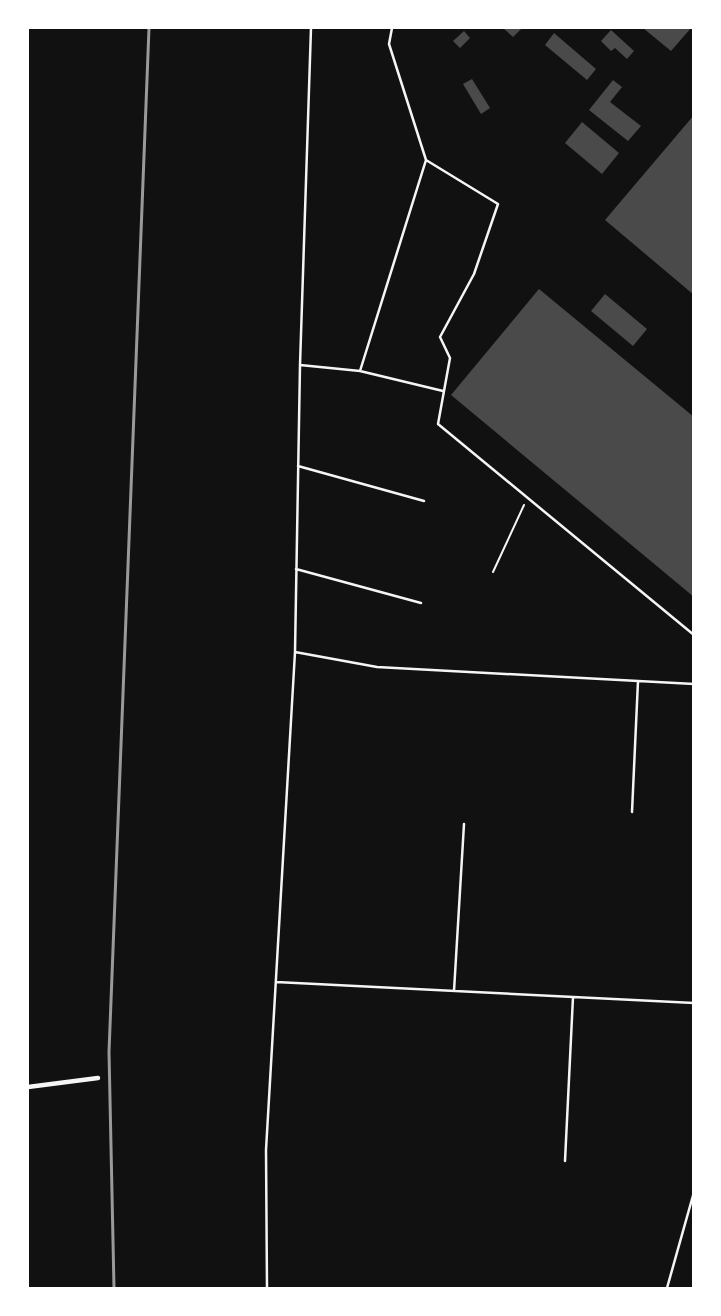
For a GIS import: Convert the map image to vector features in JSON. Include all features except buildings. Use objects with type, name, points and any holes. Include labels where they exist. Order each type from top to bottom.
[{"type":"street","points":[[28,1087],[98,1078]]},
{"type":"lane","points":[[267,1288],[266,1150],[294,652],[300,365],[311,28]]},
{"type":"lane","points":[[360,371],[426,160],[389,44],[392,28]]},
{"type":"lane","points":[[426,160],[498,204],[474,274],[440,337],[450,358],[438,424],[694,635]]},
{"type":"lane","points":[[300,365],[360,371],[443,392]]},
{"type":"lane","points":[[298,466],[424,502]]},
{"type":"lane","points":[[296,570],[421,603]]},
{"type":"lane","points":[[294,652],[377,667],[694,684]]},
{"type":"lane","points":[[632,812],[638,681]]},
{"type":"lane","points":[[454,991],[464,824]]},
{"type":"lane","points":[[275,982],[694,1003]]},
{"type":"lane","points":[[565,1162],[573,997]]},
{"type":"lane","points":[[667,1288],[694,1192]]},
{"type":"path","points":[[494,572],[527,498]]},
{"type":"railway","points":[[114,1288],[109,1052],[149,28]]}]
